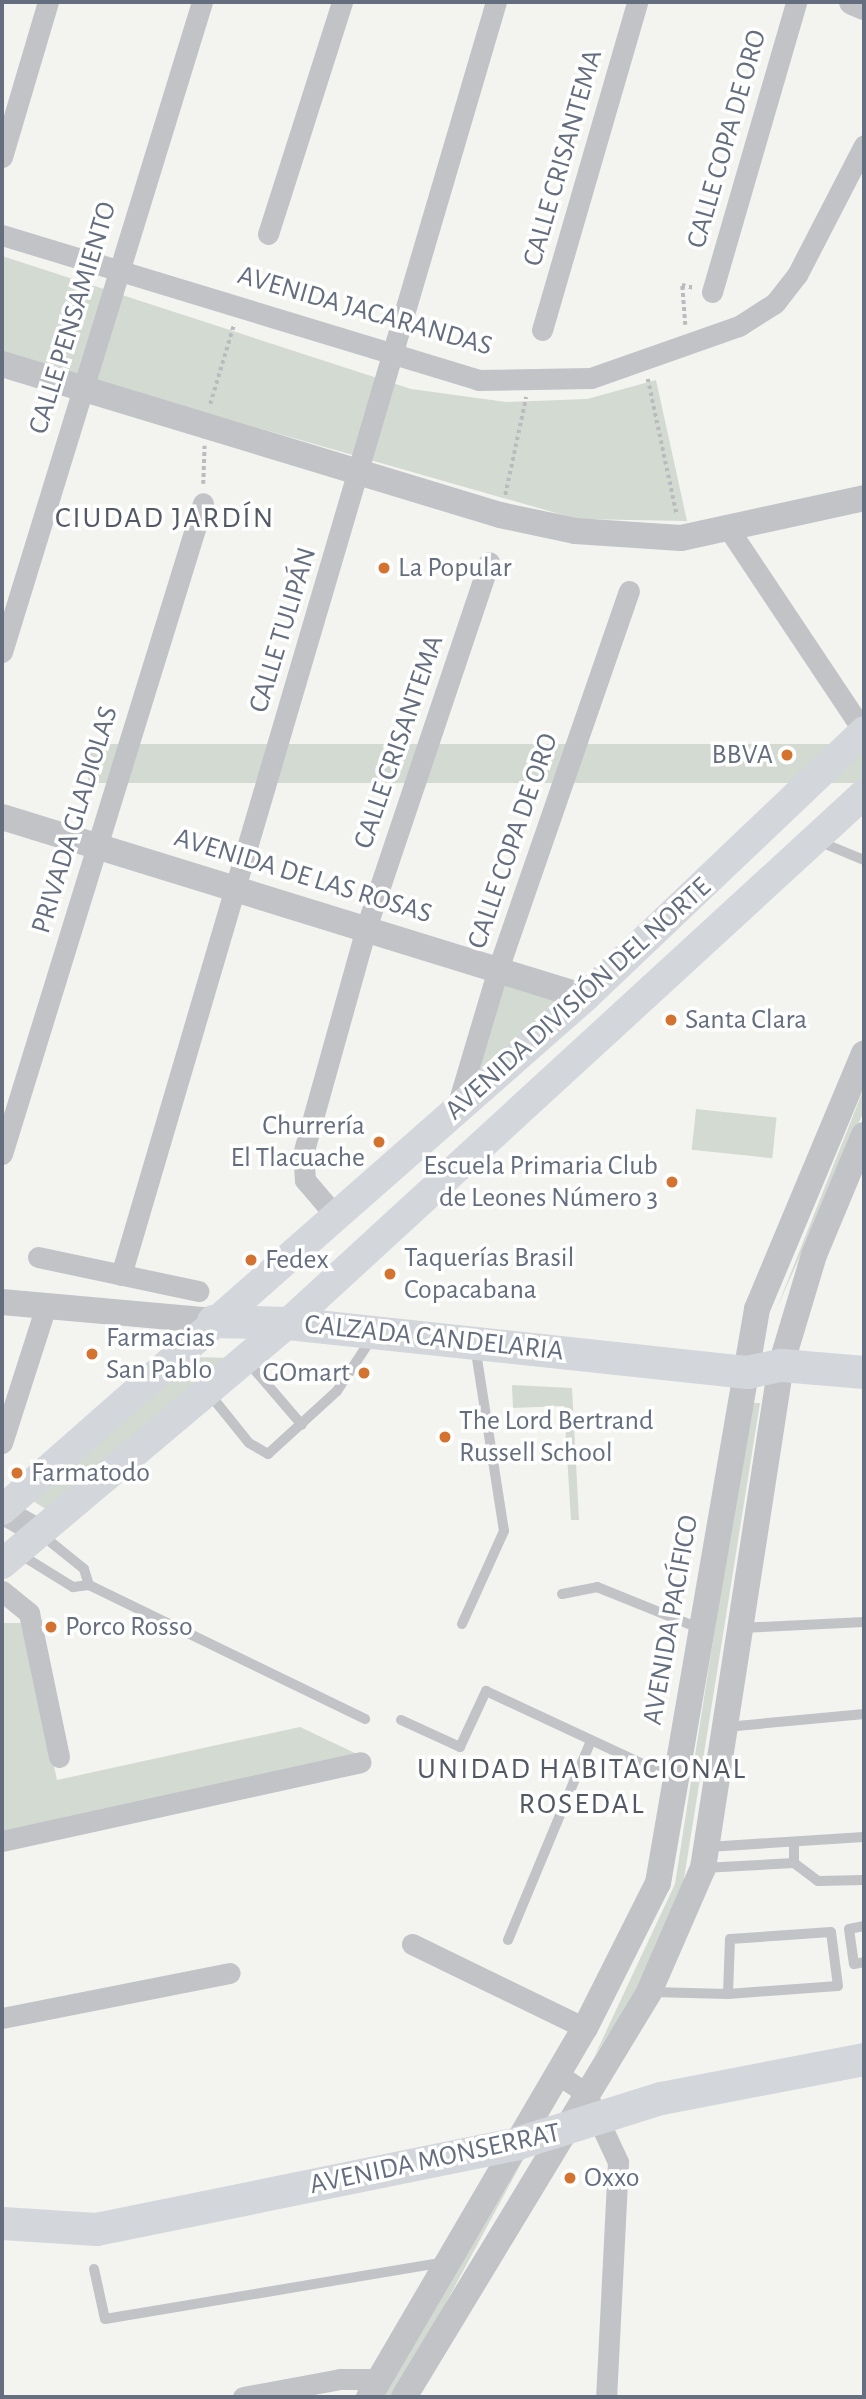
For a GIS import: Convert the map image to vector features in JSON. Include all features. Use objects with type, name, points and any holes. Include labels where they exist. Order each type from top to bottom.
[{"type":"main road","name":"AVENIDA DIVISIÓN DEL NORTE","points":[[2,1511],[334,1214],[456,1112],[585,996],[864,731]]},
{"type":"main road","name":"AVENIDA DIVISIÓN DEL NORTE","points":[[9,1558],[288,1323],[858,804]]},
{"type":"main road","name":"CALZADA CANDELARIA","points":[[213,1321],[288,1323],[747,1372],[782,1365],[864,1372]]},
{"type":"main road","name":"AVENIDA MONSERRAT","points":[[2,2223],[96,2229],[561,2133],[595,2107],[661,2098],[864,2059]]},
{"type":"street","points":[[2,157],[48,2]]},
{"type":"street","name":"CALLE PENSAMIENTO","points":[[2,652],[116,270],[202,2]]},
{"type":"street","points":[[268,234],[342,2]]},
{"type":"street","name":"CALLE TULIPÁN","points":[[121,1275],[233,887],[362,473],[496,2]]},
{"type":"street","name":"CALLE CRISANTEMA","points":[[542,330],[637,2]]},
{"type":"street","name":"CALLE COPA DE ORO","points":[[712,292],[796,2]]},
{"type":"street","points":[[852,2],[864,7]]},
{"type":"street","name":"AVENIDA JACARANDAS","points":[[2,235],[478,380],[528,384],[591,379],[645,364],[687,348],[775,303],[797,275],[864,145]]},
{"type":"street","points":[[2,364],[500,515],[575,531],[681,538],[730,531],[864,498]]},
{"type":"street","name":"PRIVADA GLADIOLAS","points":[[2,1154],[95,845],[203,503]]},
{"type":"street","points":[[730,531],[864,731]]},
{"type":"street","name":"CALLE CRISANTEMA","points":[[334,1214],[301,1166],[366,928],[489,562]]},
{"type":"street","name":"CALLE COPA DE ORO","points":[[456,1112],[498,969],[629,591]]},
{"type":"street","name":"AVENIDA DE LAS ROSAS","points":[[2,817],[585,996]]},
{"type":"street","name":"AVENIDA PACÍFICO","points":[[372,2388],[586,2028],[658,1883],[757,1309],[864,1053]]},
{"type":"street","points":[[595,2107],[649,1992],[706,1858],[738,1628],[782,1365],[814,1255],[864,1135]]},
{"type":"street","points":[[37,1257],[198,1291]]},
{"type":"street","name":"CALZADA CANDELARIA","points":[[2,1302],[213,1321]]},
{"type":"street","points":[[2,1443],[46,1306]]},
{"type":"street","points":[[2,1511],[39,1532]]},
{"type":"street","points":[[2,1591],[29,1613],[59,1757]]},
{"type":"street","points":[[2,1841],[360,1762]]},
{"type":"street","points":[[412,1944],[586,2028]]},
{"type":"street","points":[[2,2018],[230,1973]]},
{"type":"street","points":[[559,2075],[595,2107],[618,2162],[606,2397]]},
{"type":"street","points":[[404,2397],[561,2133]]},
{"type":"street","points":[[243,2397],[340,2379],[372,2388]]},
{"type":"lane","points":[[816,840],[864,860]]},
{"type":"lane","points":[[207,1391],[261,1455],[302,1424],[352,1373],[374,1332]]},
{"type":"lane","points":[[462,1624],[504,1531],[475,1343]]},
{"type":"lane","points":[[245,1359],[302,1424]]},
{"type":"lane","points":[[39,1532],[84,1569],[89,1585]]},
{"type":"lane","points":[[9,1558],[73,1587],[89,1585],[365,1719]]},
{"type":"lane","points":[[562,1594],[597,1587],[701,1629]]},
{"type":"lane","points":[[738,1628],[864,1622]]},
{"type":"lane","points":[[401,1720],[460,1747],[485,1691],[675,1779]]},
{"type":"lane","points":[[726,1727],[864,1714]]},
{"type":"lane","points":[[508,1940],[591,1741]]},
{"type":"lane","points":[[706,1858],[794,1843],[864,1838]]},
{"type":"lane","points":[[794,1843],[794,1863]]},
{"type":"lane","points":[[706,1858],[794,1863],[818,1881],[864,1880]]},
{"type":"lane","points":[[864,1926],[849,1929],[854,1964],[864,1962]]},
{"type":"lane","points":[[649,1992],[728,1994],[838,1986],[831,1932],[730,1938],[728,1994]]},
{"type":"lane","points":[[94,2269],[105,2319],[449,2261]]},
{"type":"path","points":[[687,348],[682,285],[712,292]]},
{"type":"path","points":[[645,364],[681,538]]},
{"type":"path","points":[[500,515],[528,384]]},
{"type":"shaded area","points":[[2,256],[411,389],[506,402],[587,399],[656,380],[687,521],[577,519],[2,355]]},
{"type":"shaded area","points":[[88,744],[864,744],[864,783],[88,783]]},
{"type":"shaded area","points":[[498,970],[578,995],[451,1105]]},
{"type":"shaded area","points":[[864,1088],[864,1111],[777,1308]]},
{"type":"shaded area","points":[[696,1109],[777,1117],[772,1158],[692,1150]]},
{"type":"shaded area","points":[[189,1357],[231,1358],[52,1513],[30,1499]]},
{"type":"shaded area","points":[[512,1385],[572,1388],[579,1520],[571,1520],[564,1406],[513,1408]]},
{"type":"shaded area","points":[[750,1403],[760,1403],[683,1885],[641,1984],[595,2055],[675,1884]]},
{"type":"shaded area","points":[[2,1623],[24,1623],[57,1780],[300,1727],[357,1754],[2,1833]]},
{"type":"shaded area","points":[[523,2160],[395,2397],[384,2397],[389,2386]]},
{"type":"place","name":"La Popular","points":[[384,568]]},
{"type":"place","name":"BBVA","points":[[787,755]]},
{"type":"place","name":"Santa Clara","points":[[671,1020]]},
{"type":"place","name":"Churrería El Tlacuache","points":[[379,1142]]},
{"type":"place","name":"Escuela Primaria Club de Leones Número 3","points":[[672,1182]]},
{"type":"place","name":"Fedex","points":[[251,1260]]},
{"type":"place","name":"Taquerías Brasil Copacabana","points":[[390,1274]]},
{"type":"place","name":"Farmacias San Pablo","points":[[92,1354]]},
{"type":"place","name":"GOmart","points":[[364,1373]]},
{"type":"place","name":"The Lord Bertrand Russell School","points":[[445,1437]]},
{"type":"place","name":"Farmatodo","points":[[17,1473]]},
{"type":"place","name":"Porco Rosso","points":[[51,1627]]},
{"type":"place","name":"Oxxo","points":[[570,2178]]},
{"type":"district","name":"CIUDAD JARDÍN","points":[[165,518]]},
{"type":"district","name":"UNIDAD HABITACIONAL ROSEDAL","points":[[582,1786]]}]
